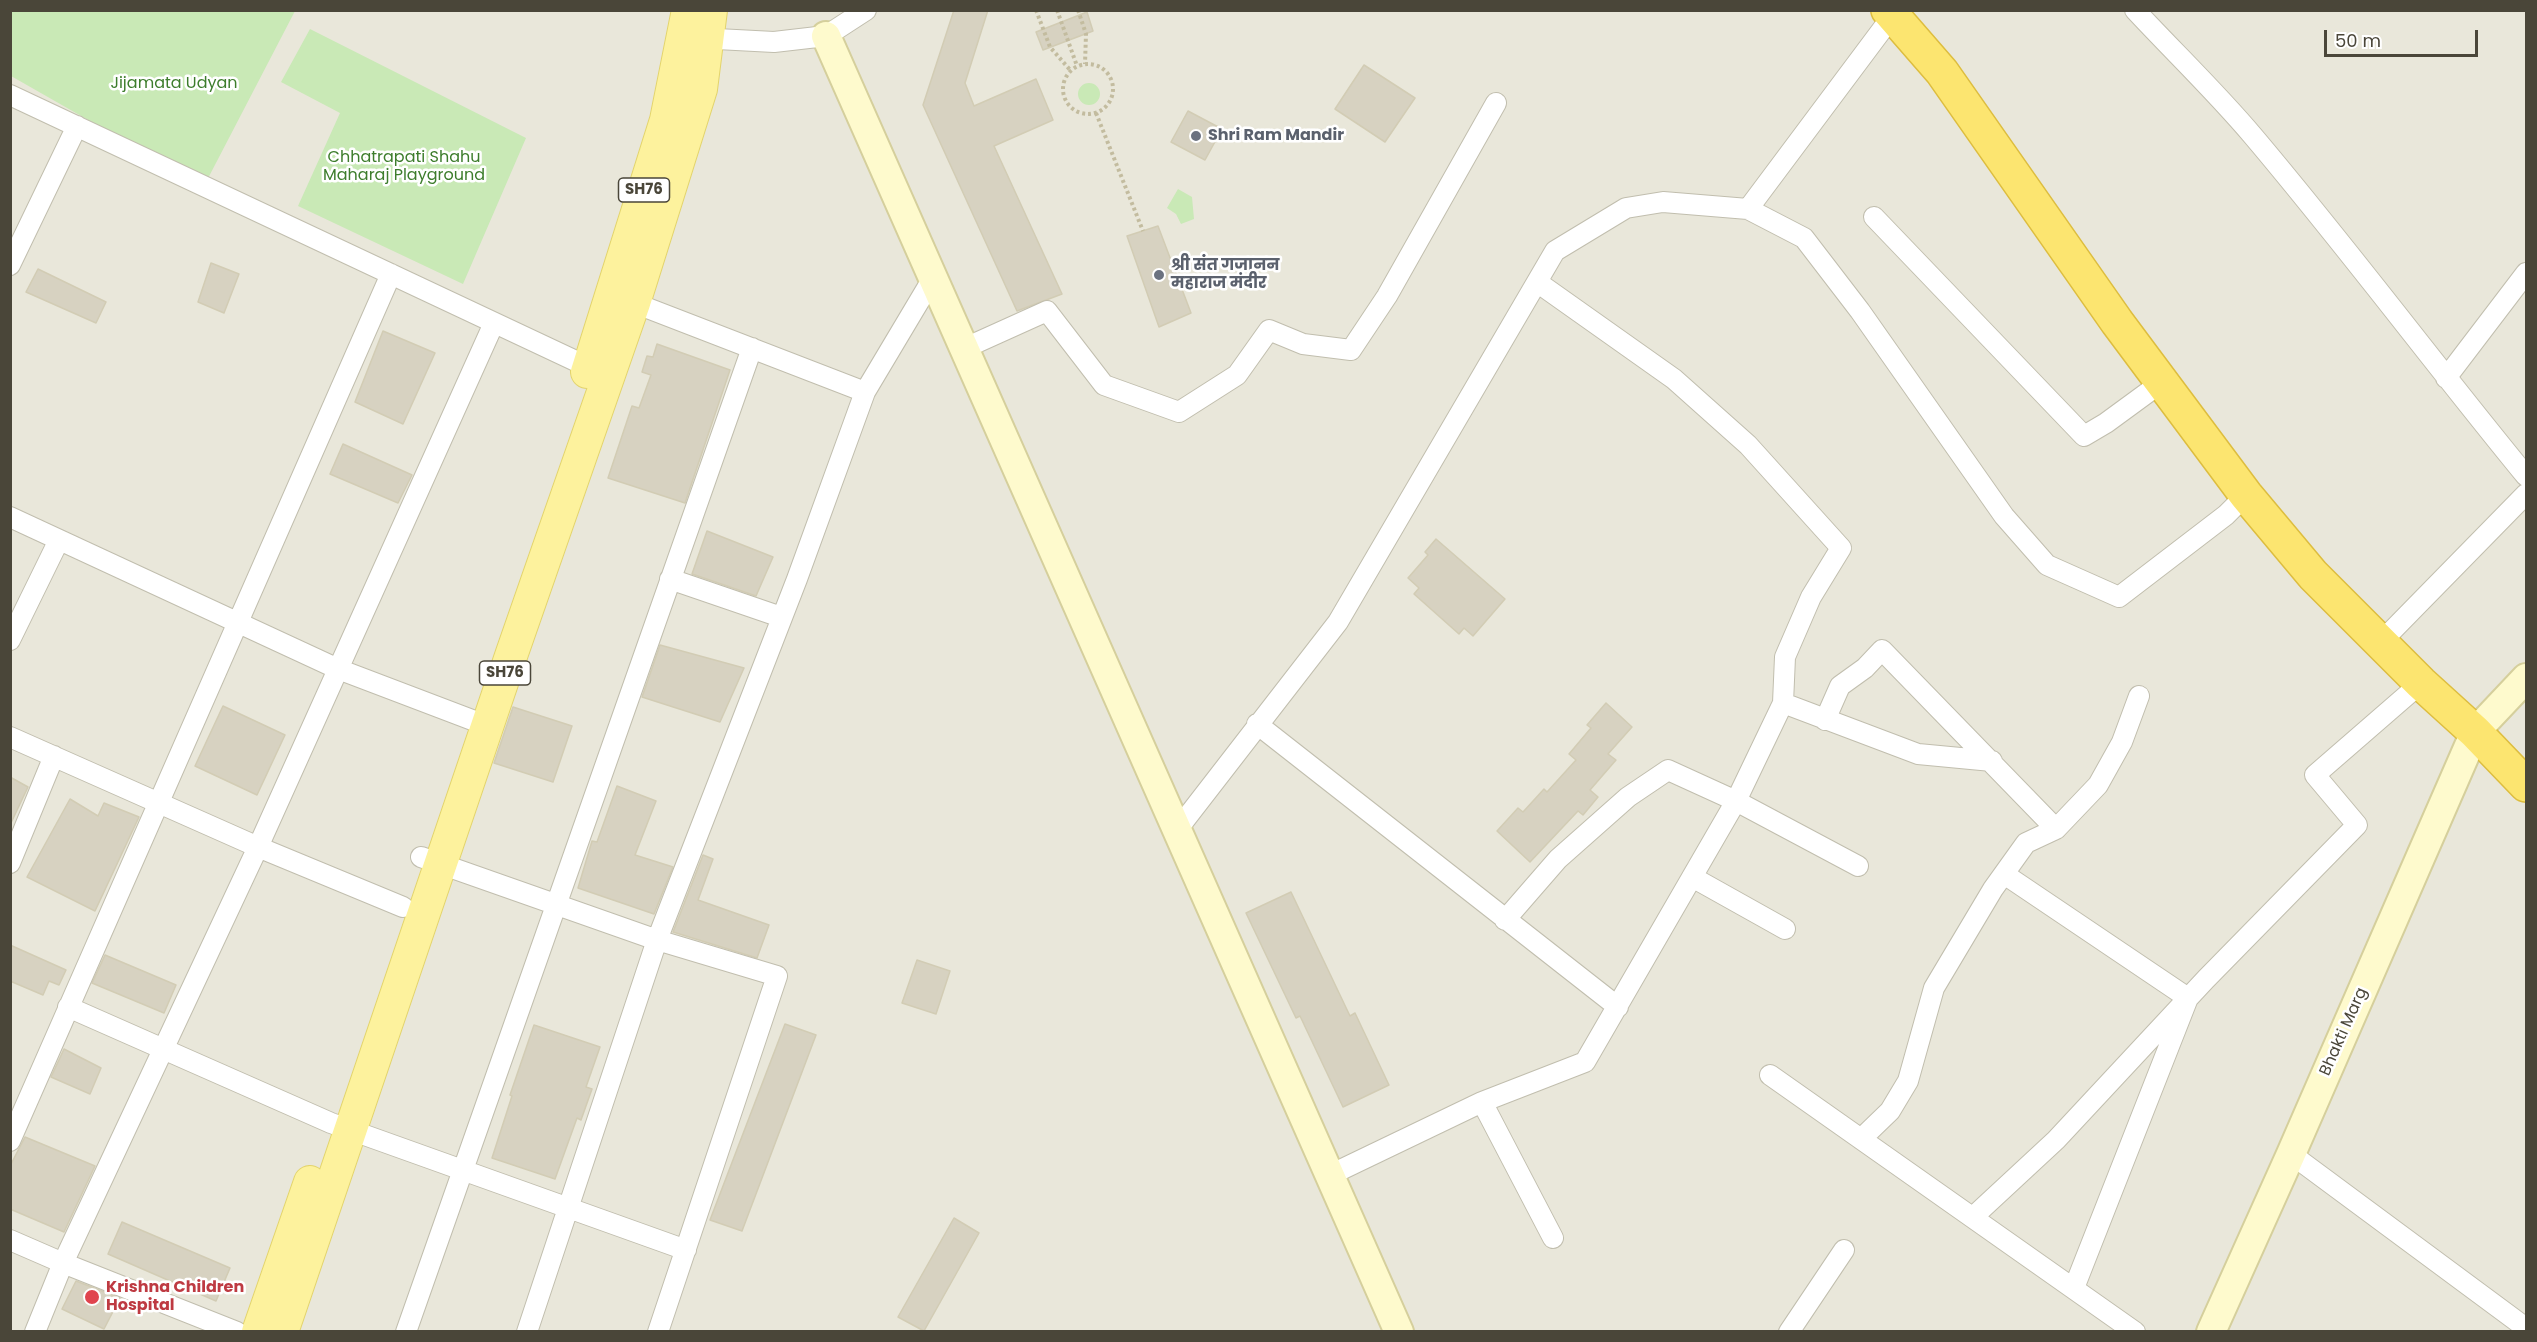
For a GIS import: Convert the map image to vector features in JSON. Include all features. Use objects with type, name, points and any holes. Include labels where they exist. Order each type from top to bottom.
[{"type":"highway","points":[[1890,13],[1942,72],[2117,322],[2246,495],[2313,575],[2421,683],[2475,732],[2526,785]]},
{"type":"main road","name":"SH76","points":[[258,1332],[341,1127],[477,722],[623,299],[666,120],[697,24]]},
{"type":"main road","name":"SH76","points":[[282,1332],[403,907],[431,860]]},
{"type":"street","points":[[697,24],[774,42],[826,36],[866,10]]},
{"type":"street","points":[[2135,10],[2251,134],[2347,250],[2445,378],[2526,476]]},
{"type":"street","points":[[1748,209],[1890,13]]},
{"type":"street","points":[[826,36],[1399,1332]]},
{"type":"street","points":[[10,95],[598,371]]},
{"type":"street","points":[[964,348],[1047,311],[1104,385],[1179,412],[1237,375],[1269,330],[1303,344],[1351,350],[1387,296],[1496,103]]},
{"type":"street","points":[[10,265],[76,126]]},
{"type":"street","points":[[1177,830],[1338,622],[1555,251],[1626,208],[1663,202],[1748,209],[1804,238],[1860,311],[2004,516],[2047,565],[2119,597],[2226,515],[2246,495]]},
{"type":"street","points":[[1874,217],[2084,436],[2106,423],[2162,382]]},
{"type":"street","points":[[2445,378],[2526,273]]},
{"type":"street","points":[[10,1141],[391,274]]},
{"type":"street","points":[[527,1332],[657,940],[865,392],[933,278]]},
{"type":"street","points":[[1330,1174],[1482,1102],[1585,1062],[1736,801],[1783,704],[1785,657],[1811,597],[1841,548],[1748,445],[1674,379],[1537,282]]},
{"type":"street","points":[[623,299],[865,392]]},
{"type":"street","points":[[35,1332],[63,1263],[258,847],[494,323]]},
{"type":"street","points":[[406,1332],[752,348]]},
{"type":"street","points":[[2380,643],[2526,494]]},
{"type":"street","points":[[10,517],[338,669],[477,722]]},
{"type":"street","points":[[10,640],[59,540]]},
{"type":"street","points":[[670,579],[781,617]]},
{"type":"street","points":[[1825,720],[1840,686],[1865,668],[1882,650],[2056,829]]},
{"type":"street","name":"Bhakti Marg","points":[[2211,1332],[2475,732],[2526,678]]},
{"type":"street","points":[[1972,1217],[2056,1140],[2188,998],[2358,825],[2315,775],[2421,683]]},
{"type":"street","points":[[1861,1139],[1890,1111],[1908,1081],[1934,988],[2004,874],[2026,843],[2056,829],[2098,784],[2122,742],[2139,696]]},
{"type":"street","points":[[1783,704],[1918,754],[1992,761]]},
{"type":"street","points":[[1257,724],[1618,1007]]},
{"type":"street","points":[[10,736],[258,847],[403,907]]},
{"type":"street","points":[[10,863],[54,756]]},
{"type":"street","points":[[1505,920],[1558,859],[1628,797],[1668,770],[1736,801],[1858,866]]},
{"type":"street","points":[[431,860],[657,940],[777,976],[658,1332]]},
{"type":"street","points":[[2004,874],[2188,998]]},
{"type":"street","points":[[1692,877],[1785,929]]},
{"type":"street","points":[[2074,1288],[2188,998]]},
{"type":"street","points":[[69,1007],[341,1127],[686,1250]]},
{"type":"street","points":[[1770,1074],[2135,1332]]},
{"type":"street","points":[[1482,1102],[1553,1238]]},
{"type":"street","points":[[2291,1154],[2526,1328]]},
{"type":"street","points":[[10,1240],[237,1332]]},
{"type":"street","points":[[1789,1332],[1844,1250]]},
{"type":"path","points":[[1036,10],[1050,47],[1071,71]]},
{"type":"path","points":[[1057,10],[1077,66]]},
{"type":"path","points":[[1078,10],[1086,34],[1085,64]]},
{"type":"path","points":[[1085,64],[1098,66],[1105,70],[1113,86],[1109,102],[1096,113],[1079,113],[1067,103],[1063,88],[1064,80],[1077,66],[1085,64]]},
{"type":"path","points":[[1096,113],[1143,231]]},
{"type":"shaded area","points":[[11,11],[2526,11],[2526,1331],[11,1331]]},
{"type":"green space","name":"Jijamata Udyan","points":[[11,11],[295,11],[204,186],[11,76]]},
{"type":"green space","name":"Chhatrapati Shahu Maharaj Playground","points":[[310,29],[526,138],[463,284],[298,206],[340,113],[281,82]]},
{"type":"green space","points":[[1085,83],[1093,83],[1100,90],[1100,98],[1093,105],[1085,105],[1078,98],[1078,90]]},
{"type":"green space","points":[[1178,189],[1192,197],[1194,219],[1181,224],[1176,214],[1167,208]]},
{"type":"building","points":[[954,10],[988,10],[965,83],[974,106],[1036,79],[1053,120],[994,146],[1062,294],[1017,311],[923,105]]},
{"type":"building","points":[[1087,12],[1093,31],[1043,50],[1036,32]]},
{"type":"building","points":[[1364,65],[1415,98],[1385,142],[1335,109]]},
{"type":"building","name":"Shri Ram Mandir","points":[[1188,111],[1222,129],[1205,160],[1171,142]]},
{"type":"building","name":"श्री संंत गजानन महाराज मंदीर","points":[[1158,226],[1191,313],[1159,327],[1127,236]]},
{"type":"building","points":[[211,263],[239,274],[224,313],[198,302]]},
{"type":"building","points":[[38,269],[106,302],[96,323],[26,292]]},
{"type":"building","points":[[383,331],[435,353],[403,424],[355,402]]},
{"type":"building","points":[[657,344],[730,370],[685,503],[608,478],[632,406],[639,408],[651,375],[642,372],[647,356],[653,357]]},
{"type":"building","points":[[343,444],[412,475],[398,503],[330,474]]},
{"type":"building","points":[[707,531],[773,557],[756,596],[692,574]]},
{"type":"building","points":[[1436,539],[1505,599],[1473,636],[1464,628],[1459,634],[1414,594],[1419,588],[1408,578],[1428,555],[1425,552]]},
{"type":"building","points":[[660,645],[744,668],[720,722],[642,697]]},
{"type":"building","points":[[1606,703],[1632,727],[1608,754],[1616,760],[1590,790],[1598,797],[1583,815],[1578,811],[1530,862],[1497,831],[1518,808],[1523,812],[1544,789],[1547,792],[1576,760],[1569,754],[1591,728],[1587,725]]},
{"type":"building","points":[[223,706],[285,735],[257,795],[195,766]]},
{"type":"building","points":[[513,707],[572,726],[553,782],[494,763]]},
{"type":"building","points":[[10,777],[28,787],[10,825]]},
{"type":"building","points":[[617,786],[656,801],[635,855],[673,867],[654,914],[578,888],[592,841],[597,842]]},
{"type":"building","points":[[70,799],[98,816],[104,803],[139,817],[95,911],[27,877]]},
{"type":"building","points":[[703,855],[713,859],[698,900],[769,925],[757,958],[673,932]]},
{"type":"building","points":[[1291,892],[1350,1016],[1355,1013],[1389,1085],[1343,1107],[1300,1016],[1296,1018],[1246,913]]},
{"type":"building","points":[[10,945],[66,970],[59,985],[49,981],[43,995],[10,981]]},
{"type":"building","points":[[105,955],[176,985],[164,1013],[92,983]]},
{"type":"building","points":[[917,960],[950,971],[936,1014],[902,1003]]},
{"type":"building","points":[[785,1024],[816,1035],[742,1231],[710,1220]]},
{"type":"building","points":[[534,1025],[600,1047],[586,1087],[592,1089],[581,1120],[577,1118],[555,1179],[492,1158],[512,1096],[510,1095]]},
{"type":"building","points":[[64,1049],[101,1068],[90,1094],[51,1077]]},
{"type":"building","points":[[25,1137],[95,1166],[64,1232],[10,1209],[10,1166]]},
{"type":"building","points":[[954,1218],[979,1233],[924,1331],[898,1317]]},
{"type":"building","points":[[122,1222],[230,1268],[216,1301],[108,1254]]},
{"type":"building","points":[[76,1281],[120,1298],[104,1329],[62,1309]]},
{"type":"place","name":"Shri Ram Mandir","points":[[1196,136]]},
{"type":"place","name":"श्री संंत गजानन महाराज मंदीर","points":[[1159,275]]},
{"type":"place","name":"Krishna Children Hospital","points":[[92,1297]]}]
